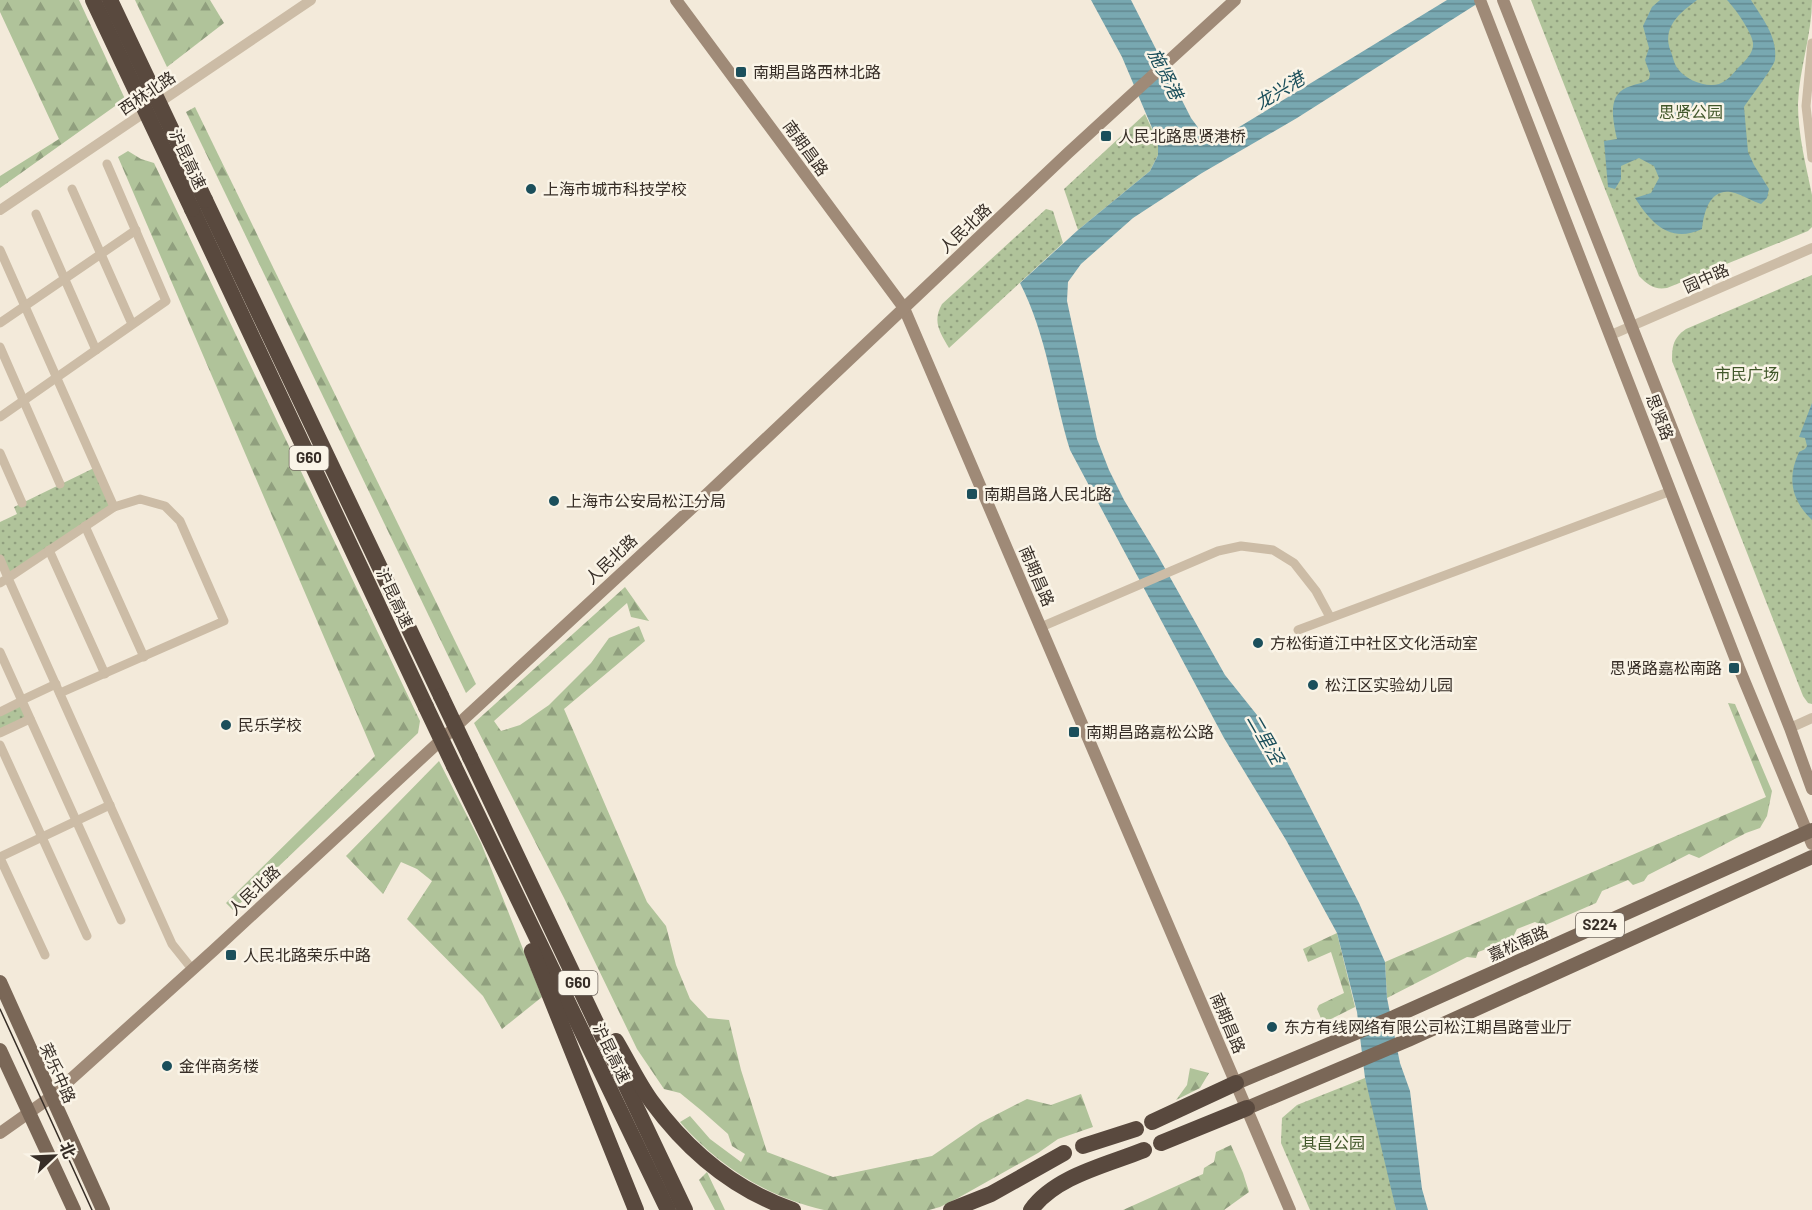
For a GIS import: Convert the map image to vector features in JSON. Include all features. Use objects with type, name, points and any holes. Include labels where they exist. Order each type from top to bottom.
[{"type":"highway","name":"沪昆高速","points":[[93,0],[198,205],[441,696],[685,1210]]},
{"type":"highway","name":"沪昆高速","points":[[110,0],[198,205],[426,707],[668,1210]]},
{"type":"highway","points":[[511,841],[600,1011],[650,1100],[698,1156],[738,1185],[760,1197],[793,1210]]},
{"type":"highway","points":[[494,849],[636,1210]]},
{"type":"highway","points":[[1152,1122],[1236,1083]]},
{"type":"highway","points":[[1161,1143],[1247,1108]]},
{"type":"highway","points":[[1083,1146],[1136,1129]]},
{"type":"highway","points":[[1031,1210],[1039,1199],[1059,1184],[1144,1150]]},
{"type":"highway","points":[[951,1210],[991,1194],[1064,1154],[993,1201],[975,1210]]},
{"type":"highway","points":[[620,1169],[628,1210]]},
{"type":"main road","name":"南期昌路","points":[[676,0],[904,309],[1290,1210]]},
{"type":"main road","name":"人民北路","points":[[0,1133],[51,1097],[192,969],[705,496],[1235,0]]},
{"type":"main road","name":"思贤路","points":[[1503,0],[1812,789]]},
{"type":"main road","name":"思贤路","points":[[1481,3],[1671,491],[1810,835]]},
{"type":"main road","name":"嘉松南路","points":[[1236,1083],[1394,1017],[1810,835]]},
{"type":"main road","name":"S224","points":[[1247,1108],[1408,1040],[1812,857]]},
{"type":"main road","name":"荣乐中路","points":[[0,982],[103,1210]]},
{"type":"main road","points":[[0,1050],[74,1210]]},
{"type":"street","name":"西林北路","points":[[0,210],[311,0]]},
{"type":"street","points":[[1812,43],[1806,106],[1812,158]]},
{"type":"street","points":[[0,417],[166,301],[107,164]]},
{"type":"street","points":[[72,189],[132,324]]},
{"type":"street","points":[[36,214],[96,350]]},
{"type":"street","points":[[0,323],[136,230]]},
{"type":"street","name":"园中路","points":[[1611,335],[1812,248]]},
{"type":"street","points":[[0,250],[114,507]]},
{"type":"street","points":[[0,347],[60,484]]},
{"type":"street","points":[[0,453],[22,503]]},
{"type":"street","points":[[1298,630],[1671,491]]},
{"type":"street","points":[[4,580],[114,507],[140,500],[165,506],[180,521],[224,621],[60,693]]},
{"type":"street","points":[[85,526],[144,657]]},
{"type":"street","points":[[1041,627],[1218,551],[1241,546],[1273,550],[1294,563],[1316,591],[1330,617]]},
{"type":"street","points":[[49,550],[105,674]]},
{"type":"street","points":[[0,559],[4,580],[56,684],[172,944],[192,969]]},
{"type":"street","points":[[0,652],[122,920]]},
{"type":"street","points":[[0,712],[56,684]]},
{"type":"street","points":[[1790,728],[1812,718]]},
{"type":"street","points":[[0,733],[30,719]]},
{"type":"street","points":[[0,745],[87,936]]},
{"type":"street","points":[[45,955],[0,857],[110,805]]},
{"type":"green space","points":[[0,0],[79,0],[125,99],[0,188],[0,176],[59,139],[0,12]]},
{"type":"green space","points":[[135,0],[210,0],[224,23],[167,67]]},
{"type":"green space","name":"思贤公园","points":[[1531,0],[1812,0],[1798,116],[1812,195],[1812,227],[1808,231],[1667,288],[1655,287],[1645,282],[1639,276]]},
{"type":"green space","points":[[195,107],[476,684],[466,693],[186,112]]},
{"type":"green space","points":[[1145,114],[1158,142],[1158,155],[1150,171],[1078,230],[1064,189]]},
{"type":"green space","points":[[128,151],[141,159],[154,163],[420,721],[418,733],[233,910],[226,903],[375,756],[118,157]]},
{"type":"green space","points":[[1046,209],[1053,211],[1063,243],[949,348],[937,322],[942,304]]},
{"type":"green space","name":"市民广场","points":[[1812,275],[1812,704],[1808,703],[1803,696],[1672,361],[1672,351],[1678,336],[1686,329]]},
{"type":"green space","points":[[96,467],[114,507],[8,578],[0,559],[0,522],[17,514],[14,507]]},
{"type":"green space","points":[[625,587],[649,621],[631,617],[627,603],[494,721],[501,731],[520,725],[549,705],[591,663],[609,638],[639,626],[645,641],[564,709],[647,902],[666,926],[676,965],[690,999],[708,1018],[729,1020],[741,1070],[767,1152],[833,1177],[932,1156],[980,1123],[1027,1099],[1051,1105],[1081,1094],[1093,1127],[1058,1139],[1038,1153],[940,1207],[929,1210],[824,1210],[783,1197],[745,1178],[727,1166],[680,1122],[690,1116],[710,1139],[741,1162],[745,1154],[732,1146],[728,1134],[680,1093],[664,1089],[637,1049],[564,898],[474,723]]},
{"type":"green space","points":[[22,701],[30,719],[0,733],[0,712]]},
{"type":"green space","points":[[1728,703],[1735,704],[1772,791],[1767,816],[1760,828],[1699,858],[1689,854],[1648,875],[1644,881],[1633,885],[1628,880],[1602,891],[1596,903],[1543,926],[1535,922],[1517,929],[1509,945],[1498,945],[1478,952],[1476,958],[1467,957],[1387,998],[1385,962],[1766,797]]},
{"type":"green space","points":[[439,761],[481,843],[542,997],[502,1029],[483,996],[407,919],[432,881],[417,869],[401,862],[383,894],[346,856]]},
{"type":"green space","points":[[1337,933],[1355,1007],[1323,1023],[1317,1009],[1319,1005],[1344,993],[1331,952],[1308,962],[1303,949]]},
{"type":"green space","points":[[1190,1068],[1209,1073],[1200,1088],[1176,1100],[1187,1085]]},
{"type":"green space","name":"其昌公园","points":[[1365,1078],[1377,1119],[1396,1210],[1310,1210],[1281,1143],[1282,1118],[1297,1105]]},
{"type":"green space","points":[[1231,1145],[1249,1192],[1224,1210],[1123,1210],[1203,1174],[1204,1168],[1214,1162],[1216,1152]]},
{"type":"green space","points":[[707,1172],[725,1210],[715,1210],[699,1180]]},
{"type":"water","points":[[1091,0],[1131,0],[1191,118],[1205,135],[1219,137],[1226,135],[1447,0],[1483,0],[1297,118],[1202,173],[1133,218],[1081,264],[1068,282],[1067,301],[1097,439],[1109,470],[1225,675],[1257,715],[1284,756],[1359,903],[1385,962],[1387,998],[1400,1063],[1410,1091],[1422,1189],[1428,1210],[1396,1210],[1365,1078],[1357,1012],[1337,933],[1286,840],[1224,738],[1070,450],[1043,344],[1020,283],[1078,230],[1150,171],[1158,155],[1158,142],[1122,57]]},
{"type":"water","points":[[1660,0],[1697,0],[1674,22],[1668,35],[1677,67],[1686,77],[1697,82],[1708,85],[1722,83],[1745,61],[1752,50],[1753,43],[1750,33],[1727,0],[1751,0],[1774,43],[1775,60],[1744,107],[1748,152],[1769,189],[1767,198],[1761,204],[1735,193],[1720,193],[1710,201],[1707,207],[1702,229],[1691,233],[1671,232],[1655,223],[1635,198],[1651,193],[1659,178],[1654,166],[1639,158],[1621,166],[1621,179],[1615,189],[1608,187],[1604,141],[1617,139],[1613,108],[1618,94],[1623,89],[1649,79],[1650,74],[1645,60],[1649,48],[1643,26],[1652,7]]},
{"type":"water","points":[[1812,403],[1812,520],[1795,497],[1792,480],[1799,452],[1807,446],[1805,438],[1799,437]]},
{"type":"tram line","points":[[0,1009],[92,1210]]},
{"type":"place","name":"南期昌路西林北路","points":[[741,72]]},
{"type":"place","name":"人民北路思贤港桥","points":[[1106,136]]},
{"type":"place","name":"上海市城市科技学校","points":[[531,189]]},
{"type":"place","name":"南期昌路人民北路","points":[[972,494]]},
{"type":"place","name":"上海市公安局松江分局","points":[[554,501]]},
{"type":"place","name":"方松街道江中社区文化活动室","points":[[1258,643]]},
{"type":"place","name":"思贤路嘉松南路","points":[[1734,668]]},
{"type":"place","name":"松江区实验幼儿园","points":[[1313,685]]},
{"type":"place","name":"民乐学校","points":[[226,725]]},
{"type":"place","name":"南期昌路嘉松公路","points":[[1074,732]]},
{"type":"place","name":"人民北路荣乐中路","points":[[231,955]]},
{"type":"place","name":"东方有线网络有限公司松江期昌路营业厅","points":[[1272,1027]]},
{"type":"place","name":"金伴商务楼","points":[[167,1066]]},
{"type":"water label","name":"施贤港","points":[[1165,74]]},
{"type":"water label","name":"龙兴港","points":[[1280,91]]},
{"type":"water label","name":"二里泾","points":[[1265,739]]}]
